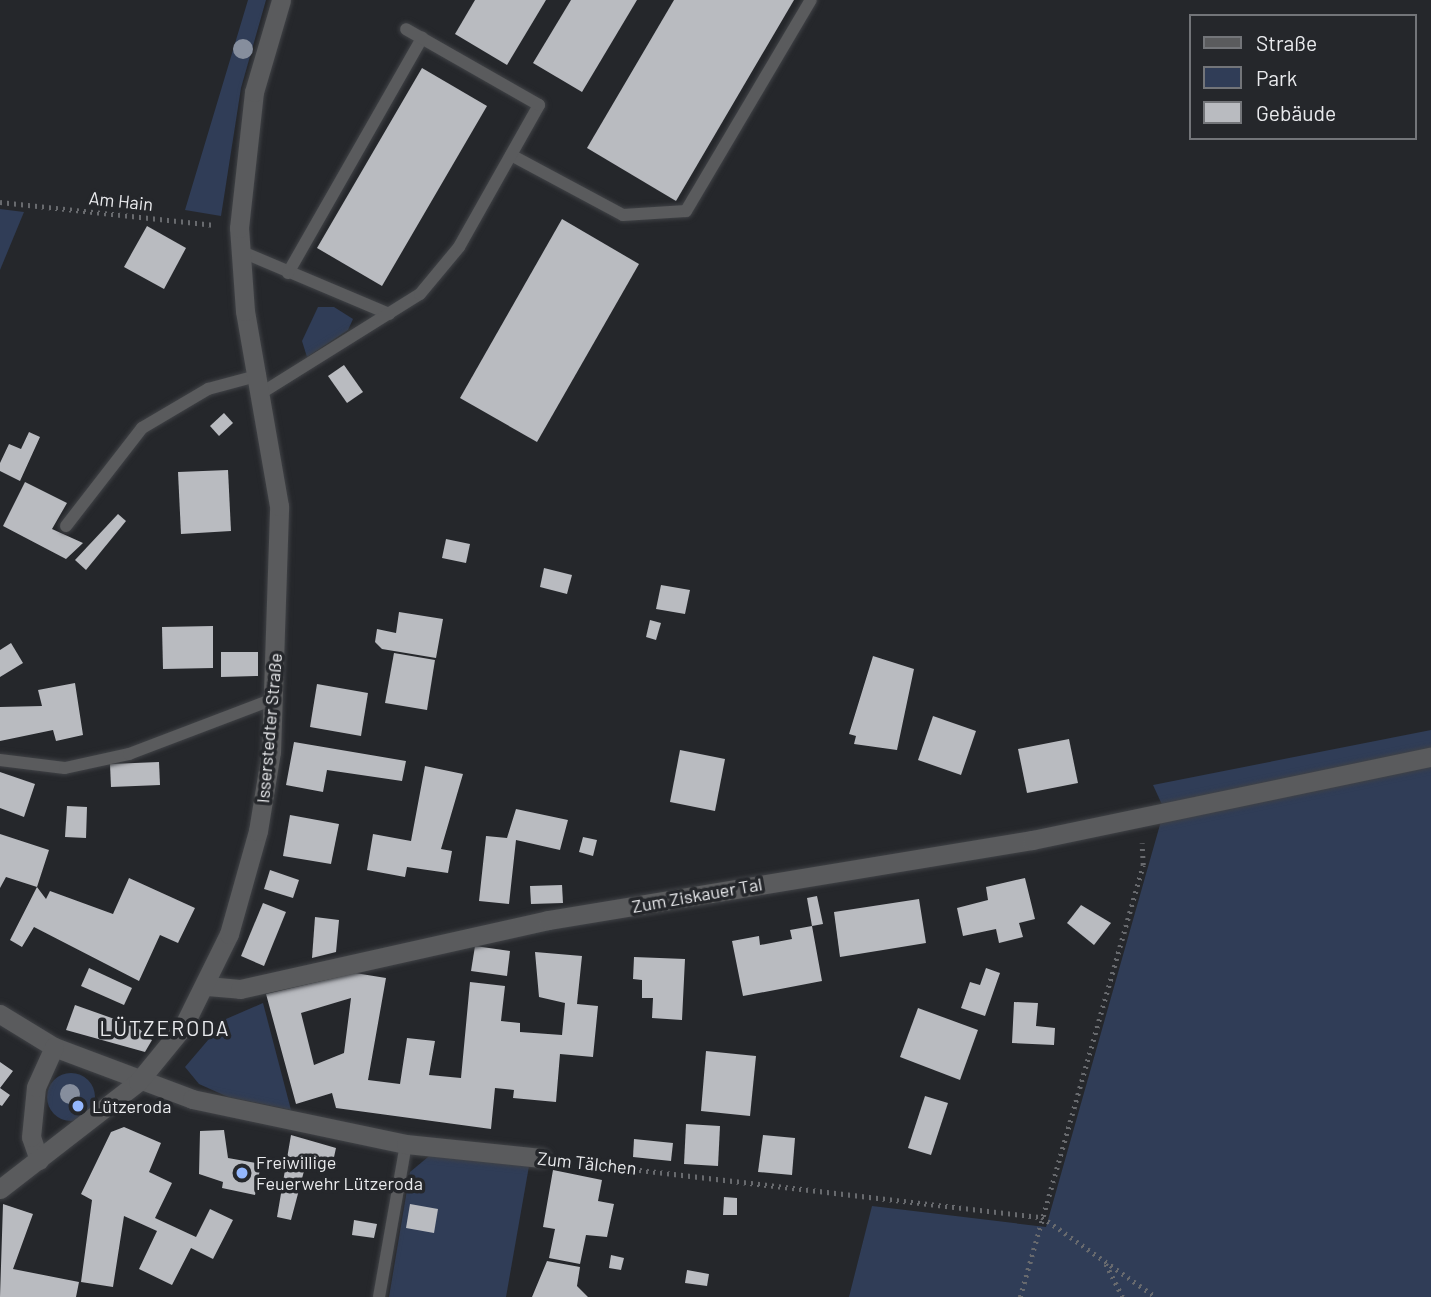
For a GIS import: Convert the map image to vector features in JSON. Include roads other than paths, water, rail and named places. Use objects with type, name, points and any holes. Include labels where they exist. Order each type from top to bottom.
[{"type":"street","name":"Isserstedter Straße","points":[[0,1189],[138,1083],[207,986],[253,852],[274,699],[279,506],[261,383],[245,310],[239,228],[240,171],[254,92],[281,0]]},
{"type":"street","name":"Zum Ziskauer Tal","points":[[207,986],[240,989],[548,920],[1032,840],[1188,804],[1431,757]]},
{"type":"street","name":"Zum Tälchen","points":[[0,1014],[54,1047],[138,1083],[406,1143],[541,1158]]},
{"type":"street","points":[[39,1160],[31,1137],[36,1087],[54,1047]]},
{"type":"lane","points":[[511,155],[623,215],[686,211],[811,0]]},
{"type":"lane","points":[[66,526],[142,428],[208,390],[261,383],[389,314],[420,294],[459,247],[539,105],[405,29]]},
{"type":"lane","points":[[288,273],[422,38]]},
{"type":"lane","points":[[240,251],[389,314]]},
{"type":"lane","points":[[0,760],[78,765],[129,754],[274,699]]},
{"type":"lane","points":[[379,1297],[406,1143]]},
{"type":"place","name":"Lützeroda","points":[[78,1106]]},
{"type":"place","name":"Freiwillige Feuerwehr Lützeroda","points":[[242,1173]]},
{"type":"district","name":"LÜTZERODA","points":[[165,1028]]}]
